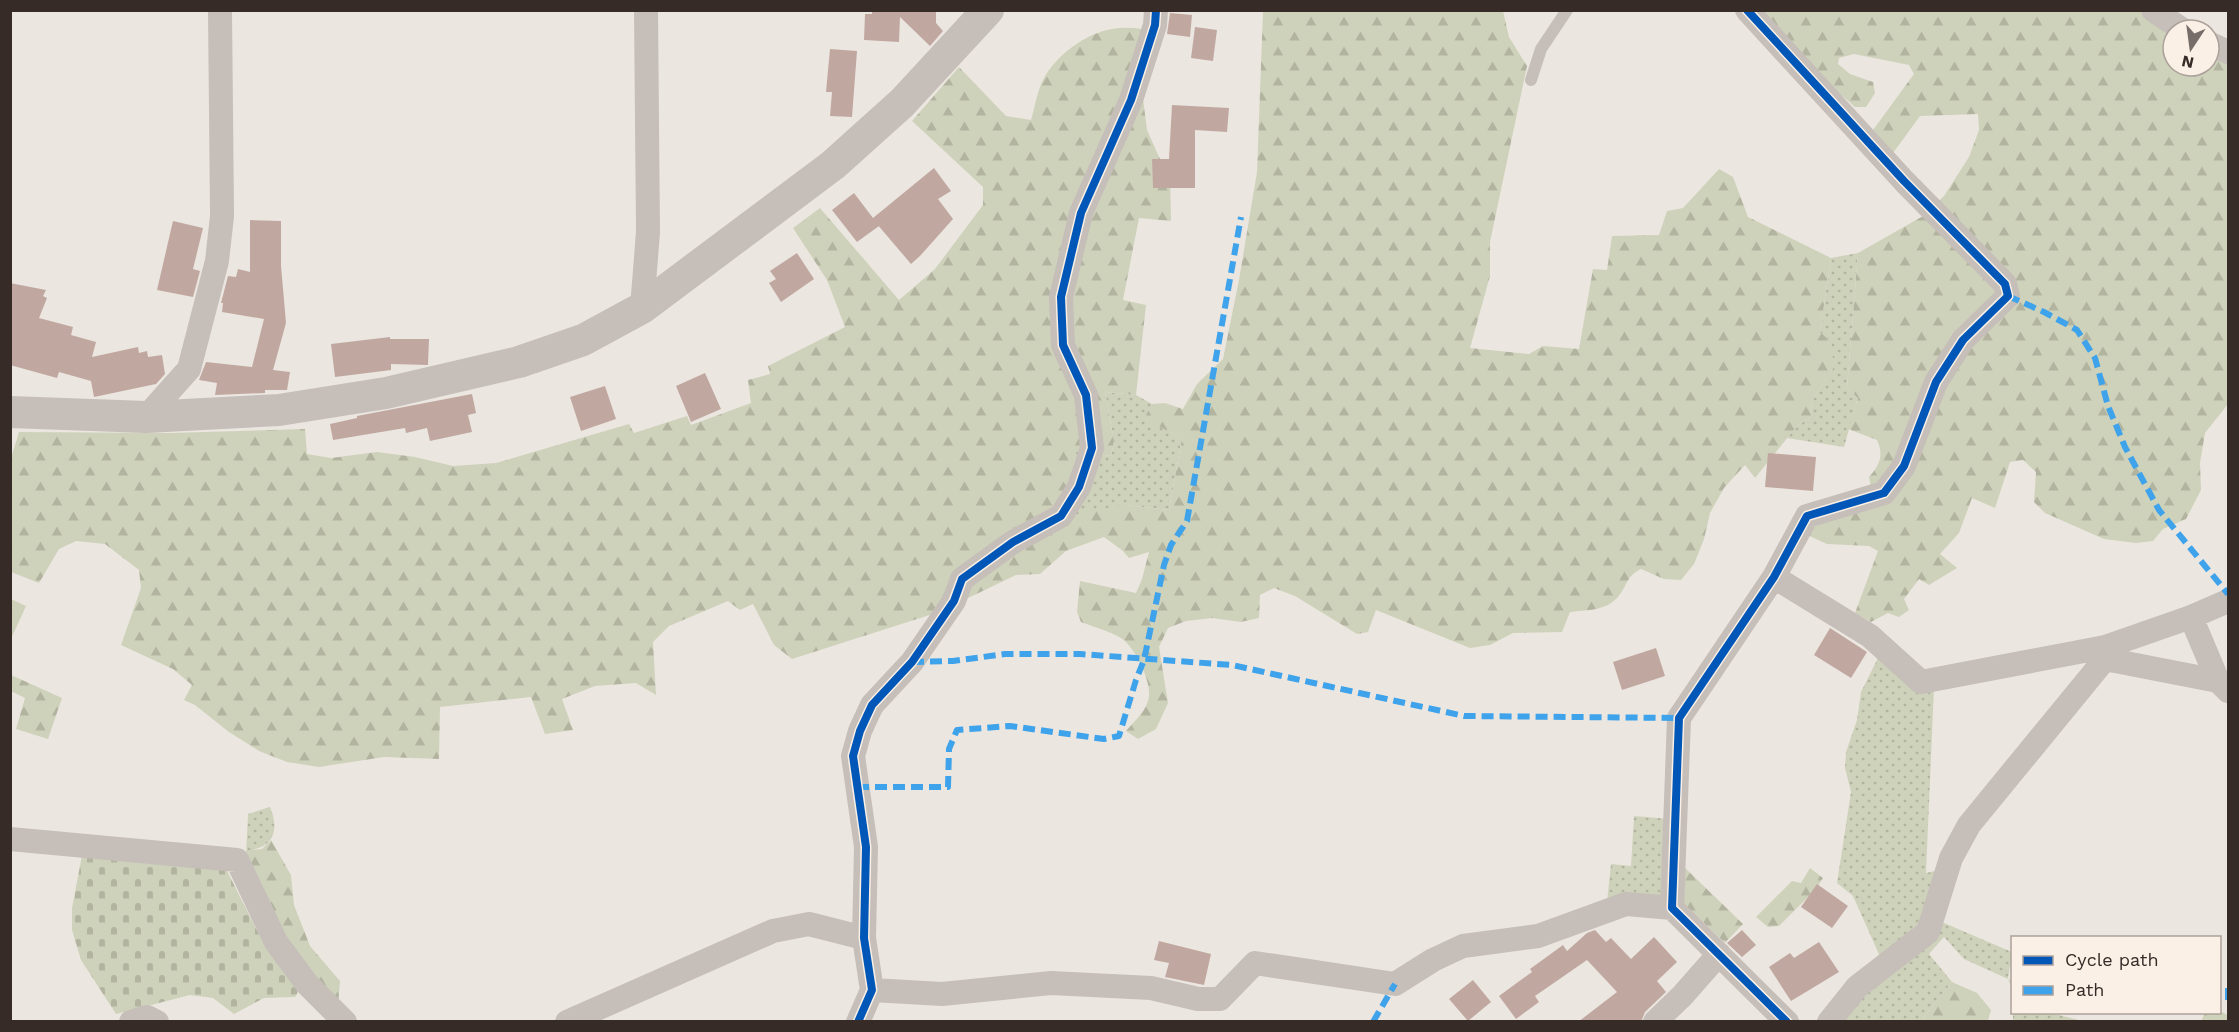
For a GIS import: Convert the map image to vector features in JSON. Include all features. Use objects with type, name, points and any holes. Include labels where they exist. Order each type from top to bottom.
[{"type":"street","points":[[146,417],[189,369],[217,261],[222,216],[220,10]]},
{"type":"street","points":[[642,308],[648,232],[646,10]]},
{"type":"street","points":[[10,412],[146,417],[279,410],[386,393],[519,362],[583,340],[642,308],[833,165],[902,103],[988,10]]},
{"type":"street","points":[[858,1022],[872,990],[864,938],[866,847],[853,756],[860,731],[872,705],[912,663],[954,601],[962,579],[1013,542],[1062,516],[1079,488],[1092,448],[1086,395],[1063,345],[1061,297],[1081,213],[1131,100],[1155,26],[1156,10]]},
{"type":"street","points":[[1672,908],[1679,718],[1774,577],[1807,516],[1884,493],[1904,466],[1941,374],[1963,340],[2008,296],[2006,284],[1904,181],[1748,10]]},
{"type":"street","points":[[1774,577],[1870,636],[1921,682],[2105,653],[2229,601]]},
{"type":"street","points":[[2191,617],[2223,686]]},
{"type":"street","points":[[2105,653],[2223,686]]},
{"type":"street","points":[[1829,1022],[1857,987],[1928,932],[1951,858],[1970,825],[2105,653]]},
{"type":"street","points":[[10,839],[237,860],[276,942],[307,984],[345,1022]]},
{"type":"street","points":[[872,990],[942,994],[1051,983],[1151,988],[1198,999],[1220,999],[1255,963],[1395,984],[1433,960],[1463,946],[1538,936],[1626,904],[1672,908],[1787,1022]]},
{"type":"street","points":[[567,1022],[773,931],[809,924],[864,938]]},
{"type":"street","points":[[1655,1022],[1682,996],[1719,954]]},
{"type":"street","points":[[131,1022],[147,1017],[158,1022]]},
{"type":"lane","points":[[1531,80],[1541,49],[1567,10]]},
{"type":"green space","points":[[1263,11],[1503,11],[1509,37],[1527,66],[1490,242],[1490,276],[1470,348],[1529,354],[1543,346],[1579,349],[1593,269],[1607,270],[1612,236],[1659,235],[1667,211],[1683,208],[1719,169],[1733,177],[1748,217],[1831,258],[1820,332],[1831,342],[1834,367],[1812,401],[1811,417],[1797,426],[1755,478],[1745,465],[1724,488],[1710,513],[1704,539],[1694,564],[1681,580],[1664,579],[1641,569],[1632,575],[1621,594],[1612,602],[1595,609],[1570,612],[1562,632],[1513,633],[1490,645],[1470,648],[1376,610],[1368,632],[1357,634],[1295,596],[1274,588],[1260,595],[1259,618],[1241,622],[1212,618],[1186,621],[1168,628],[1159,647],[1168,703],[1156,729],[1138,739],[1126,731],[1140,715],[1148,701],[1149,689],[1141,664],[1126,642],[1106,631],[1081,622],[1077,612],[1080,581],[1136,593],[1149,552],[1129,558],[1104,537],[1066,551],[1040,574],[1016,575],[939,612],[792,659],[774,645],[753,604],[740,610],[728,601],[669,626],[653,642],[656,695],[636,683],[595,686],[562,699],[573,730],[545,734],[531,697],[440,707],[439,759],[384,757],[319,767],[287,762],[259,751],[229,732],[195,705],[184,700],[192,685],[173,669],[121,645],[141,588],[139,570],[105,544],[76,541],[59,549],[39,583],[11,572],[11,458],[19,432],[170,433],[305,429],[307,454],[331,458],[377,452],[415,457],[453,466],[496,463],[629,424],[634,433],[687,416],[691,425],[751,403],[748,380],[770,374],[768,366],[845,327],[827,280],[793,228],[820,208],[899,300],[935,269],[983,205],[983,187],[912,121],[959,67],[1006,116],[1031,120],[1043,80],[1063,54],[1092,35],[1124,28],[1158,32],[1142,91],[1147,130],[1159,157],[1170,172],[1171,221],[1139,218],[1123,300],[1146,305],[1136,395],[1105,392],[1114,441],[1111,456],[1076,452],[1071,477],[1069,523],[1089,511],[1126,505],[1169,510],[1182,438],[1144,419],[1152,404],[1165,403],[1183,409],[1197,384],[1223,359],[1257,172]]},
{"type":"green space","points":[[1761,11],[2146,11],[2161,22],[2161,78],[2221,78],[2221,54],[2228,57],[2228,404],[2205,433],[2200,463],[2201,490],[2186,519],[2163,529],[2153,541],[2136,543],[2104,539],[2045,513],[2034,502],[2036,472],[2023,460],[2010,462],[1995,508],[1972,498],[1959,533],[1940,554],[1957,568],[1929,585],[1919,579],[1904,599],[1909,610],[1899,617],[1888,613],[1871,622],[1855,613],[1878,551],[1869,546],[1827,544],[1803,533],[1809,519],[1873,500],[1869,477],[1880,460],[1879,445],[1877,440],[1848,429],[1858,398],[1847,388],[1858,253],[1923,216],[1944,196],[1969,157],[1979,130],[1978,114],[1920,116],[1893,153],[1873,130],[1914,74],[1909,65],[1854,54],[1839,58],[1838,64],[1850,74],[1873,82],[1875,93],[1866,107],[1855,107],[1830,85]]},
{"type":"green space","points":[[1858,253],[1847,388],[1858,397],[1844,447],[1787,438],[1797,426],[1811,417],[1812,401],[1833,368],[1820,332],[1831,258]]},
{"type":"green space","points":[[1105,392],[1136,395],[1152,404],[1145,419],[1182,438],[1169,510],[1126,505],[1069,523],[1071,477],[1076,451],[1111,456],[1114,441]]},
{"type":"green space","points":[[11,599],[26,606],[11,639]]},
{"type":"green space","points":[[1879,656],[1934,687],[1926,873],[1940,870],[1925,930],[1882,961],[1853,896],[1837,883],[1851,792],[1845,768],[1846,752],[1857,720],[1861,692]]},
{"type":"green space","points":[[11,675],[62,698],[48,739],[16,729],[25,698],[11,691]]},
{"type":"green space","points":[[270,807],[274,822],[273,835],[265,845],[250,850],[246,856],[248,814]]},
{"type":"green space","points":[[1634,816],[1670,819],[1667,900],[1607,902],[1611,864],[1631,866]]},
{"type":"green space","points":[[271,840],[291,875],[294,905],[310,946],[340,981],[338,1006],[278,939],[246,856],[250,850],[262,849]]},
{"type":"green space","points":[[83,850],[225,867],[263,942],[301,988],[295,997],[264,998],[234,1014],[213,998],[190,995],[116,1014],[81,960],[72,930],[72,908]]},
{"type":"green space","points":[[1681,864],[1743,924],[1725,943],[1683,903]]},
{"type":"green space","points":[[1810,868],[1823,878],[1816,889],[1779,926],[1768,927],[1756,917],[1792,881],[1801,883]]},
{"type":"green space","points":[[1937,920],[2011,952],[2008,979],[1964,959],[1944,937],[1929,954],[1952,982],[1921,1021],[1837,1022]]},
{"type":"green space","points":[[1952,982],[1977,993],[1991,1010],[1988,1021],[1921,1021]]},
{"type":"green space","points":[[2221,1012],[2228,1015],[2228,1021],[2201,1021],[2204,1014],[2221,1014]]},
{"type":"green space","points":[[2013,1014],[2055,1014],[2083,1021],[2013,1021]]},
{"type":"building","points":[[872,10],[936,10],[936,23],[943,31],[930,46],[900,17],[899,42],[864,40],[865,14],[872,14]]},
{"type":"building","points":[[1170,13],[1192,15],[1190,37],[1167,34]]},
{"type":"building","points":[[1195,27],[1217,30],[1213,61],[1191,58]]},
{"type":"building","points":[[830,49],[857,51],[852,117],[830,116],[832,92],[826,92]]},
{"type":"building","points":[[1172,105],[1229,108],[1227,132],[1195,130],[1195,188],[1153,188],[1152,159],[1169,159]]},
{"type":"building","points":[[934,168],[951,191],[938,199],[953,219],[911,264],[879,226],[857,242],[832,210],[854,193],[873,218]]},
{"type":"building","points":[[250,220],[281,221],[281,266],[286,323],[273,370],[290,372],[287,390],[215,395],[217,383],[199,380],[206,362],[252,367],[264,319],[222,312],[223,303],[221,303],[228,276],[236,277],[238,269],[250,272]]},
{"type":"building","points":[[173,221],[203,228],[193,269],[200,271],[193,297],[157,290]]},
{"type":"building","points":[[797,253],[814,279],[781,302],[769,283],[776,279],[770,271]]},
{"type":"building","points":[[10,283],[46,290],[43,296],[47,298],[39,318],[73,327],[71,335],[96,342],[92,357],[138,347],[139,353],[147,351],[148,357],[162,355],[165,374],[156,384],[94,397],[91,381],[59,372],[57,378],[10,365]]},
{"type":"building","points":[[390,337],[390,339],[429,339],[428,365],[391,364],[391,370],[335,377],[331,344]]},
{"type":"building","points":[[705,373],[721,409],[691,422],[676,386]]},
{"type":"building","points":[[605,386],[616,419],[581,431],[570,397]]},
{"type":"building","points":[[472,394],[476,413],[468,415],[472,432],[430,441],[427,428],[406,433],[405,428],[333,440],[330,424],[357,418],[357,416]]},
{"type":"building","points":[[1768,453],[1816,457],[1813,491],[1765,487]]},
{"type":"building","points":[[1830,628],[1867,652],[1851,678],[1814,655]]},
{"type":"building","points":[[1656,648],[1665,676],[1622,690],[1613,662]]},
{"type":"building","points":[[1817,884],[1848,906],[1832,928],[1801,907]]},
{"type":"building","points":[[1595,930],[1606,942],[1611,938],[1631,959],[1654,937],[1677,962],[1657,981],[1666,992],[1645,1012],[1641,1022],[1578,1022],[1617,992],[1587,960],[1535,996],[1539,1002],[1516,1019],[1499,996],[1563,945],[1567,951],[1587,933]]},
{"type":"building","points":[[1742,930],[1756,945],[1742,957],[1727,943]]},
{"type":"building","points":[[1159,941],[1211,954],[1204,985],[1165,977],[1169,963],[1154,960]]},
{"type":"building","points":[[1819,942],[1839,972],[1791,1001],[1769,967],[1790,953],[1794,958]]},
{"type":"building","points":[[1473,980],[1491,1002],[1468,1021],[1449,999]]},
{"type":"marked path","points":[[857,787],[948,787],[949,749],[957,730],[1010,726],[1104,739],[1119,736],[1144,660],[1164,565],[1171,545],[1187,521],[1241,217]]},
{"type":"marked path","points":[[2008,296],[2077,330],[2095,358],[2108,406],[2125,447],[2159,510],[2228,594]]},
{"type":"marked path","points":[[912,662],[953,661],[1005,654],[1080,654],[1232,665],[1464,716],[1679,718]]},
{"type":"marked path","points":[[1373,1022],[1395,984]]},
{"type":"marked path","points":[[2228,988],[2228,1000]]},
{"type":"cycle path","points":[[858,1022],[872,990],[864,938],[866,847],[853,756],[860,731],[872,705],[912,662],[954,601],[962,579],[1013,542],[1061,516],[1079,487],[1092,448],[1086,395],[1063,345],[1061,297],[1081,213],[1131,100],[1155,25],[1156,10]]},
{"type":"cycle path","points":[[1747,10],[1904,181],[2005,284],[2008,296],[1963,340],[1936,382],[1904,466],[1884,493],[1807,516],[1774,577],[1679,718],[1672,908],[1787,1022]]}]
